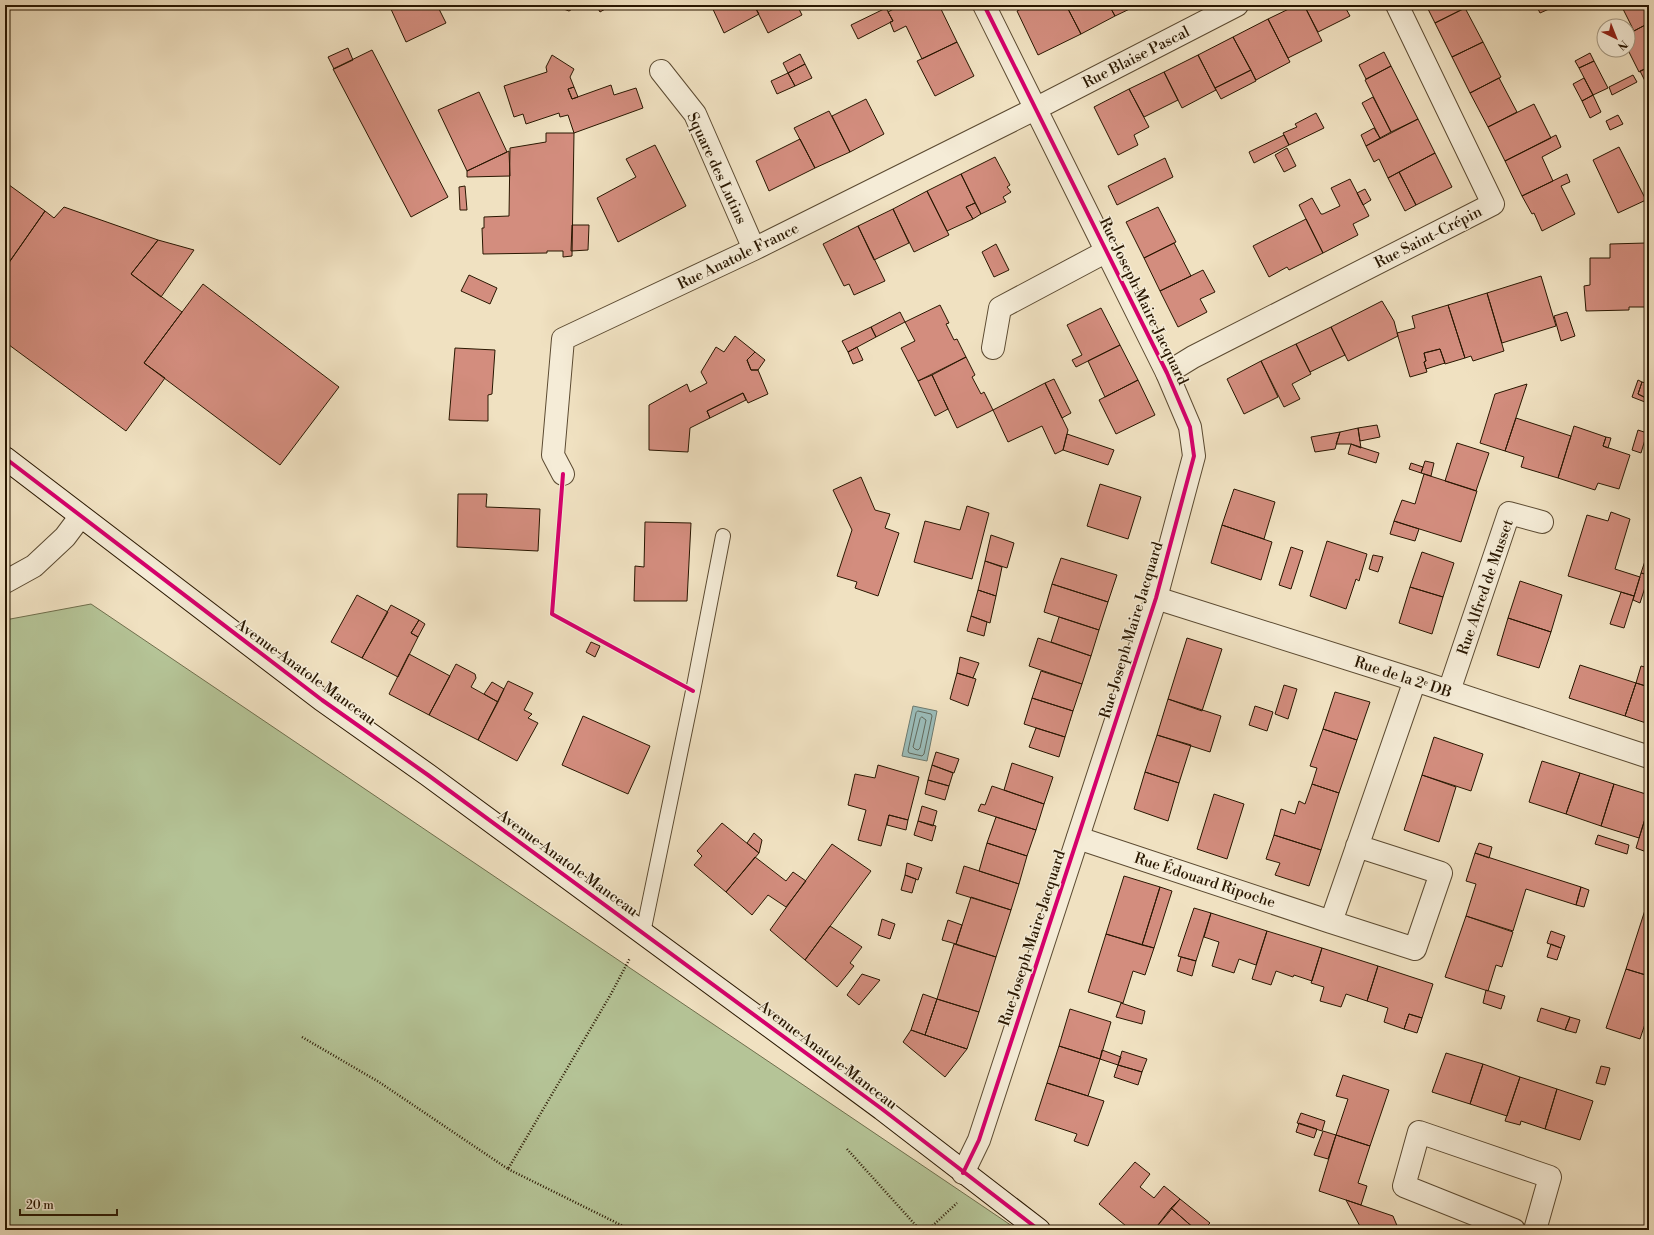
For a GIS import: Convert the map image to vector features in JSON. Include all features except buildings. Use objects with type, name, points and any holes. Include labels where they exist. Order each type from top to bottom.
[{"type":"street","name":"Rue Joseph Maire Jacquard","points":[[971,1178],[979,1140],[1156,598],[1194,456],[1190,427],[1167,373],[984,5]]},
{"type":"street","name":"Rue Blaise Pascal","points":[[1035,109],[1237,5]]},
{"type":"street","name":"Rue Saint-Crépin","points":[[1167,373],[1193,357],[1493,204],[1397,5]]},
{"type":"street","name":"Square des Lutins","points":[[661,71],[695,114],[754,248]]},
{"type":"street","name":"Rue Anatole France","points":[[563,474],[553,455],[563,339],[754,248],[1035,109]]},
{"type":"street","points":[[993,348],[1000,308],[1107,250]]},
{"type":"street","name":"Avenue Anatole Manceau","points":[[5,458],[80,517],[322,700],[428,775],[882,1109],[1039,1230]]},
{"type":"street","name":"Rue Alfred de Musset","points":[[1449,691],[1509,513],[1542,522]]},
{"type":"street","points":[[5,582],[34,566],[65,537],[80,517]]},
{"type":"street","name":"Rue de la 2ᵉ DB","points":[[1156,598],[1649,756]]},
{"type":"street","points":[[1332,922],[1415,680]]},
{"type":"street","name":"Rue Édouard Ripoche","points":[[1078,838],[1415,949],[1441,873],[1357,846]]},
{"type":"street","points":[[1514,1230],[1404,1186],[1419,1132],[1550,1177],[1535,1230]]},
{"type":"lane","points":[[644,934],[723,536]]},
{"type":"path","points":[[508,1169],[611,994],[644,934]]},
{"type":"path","points":[[302,1037],[379,1082],[508,1169],[631,1230]]},
{"type":"path","points":[[847,1149],[920,1230]]},
{"type":"path","points":[[928,1230],[971,1178]]},
{"type":"green space","points":[[91,604],[1018,1230],[5,1230],[5,620]]},
{"type":"water","points":[[913,706],[937,711],[927,761],[902,756]]},
{"type":"cycle path","points":[[963,1173],[979,1140],[1156,598],[1194,456],[1190,427],[1167,373],[984,5]]},
{"type":"cycle path","points":[[5,458],[322,700],[428,775],[882,1109],[1039,1230]]},
{"type":"cycle path","points":[[563,474],[552,614],[693,691]]}]
